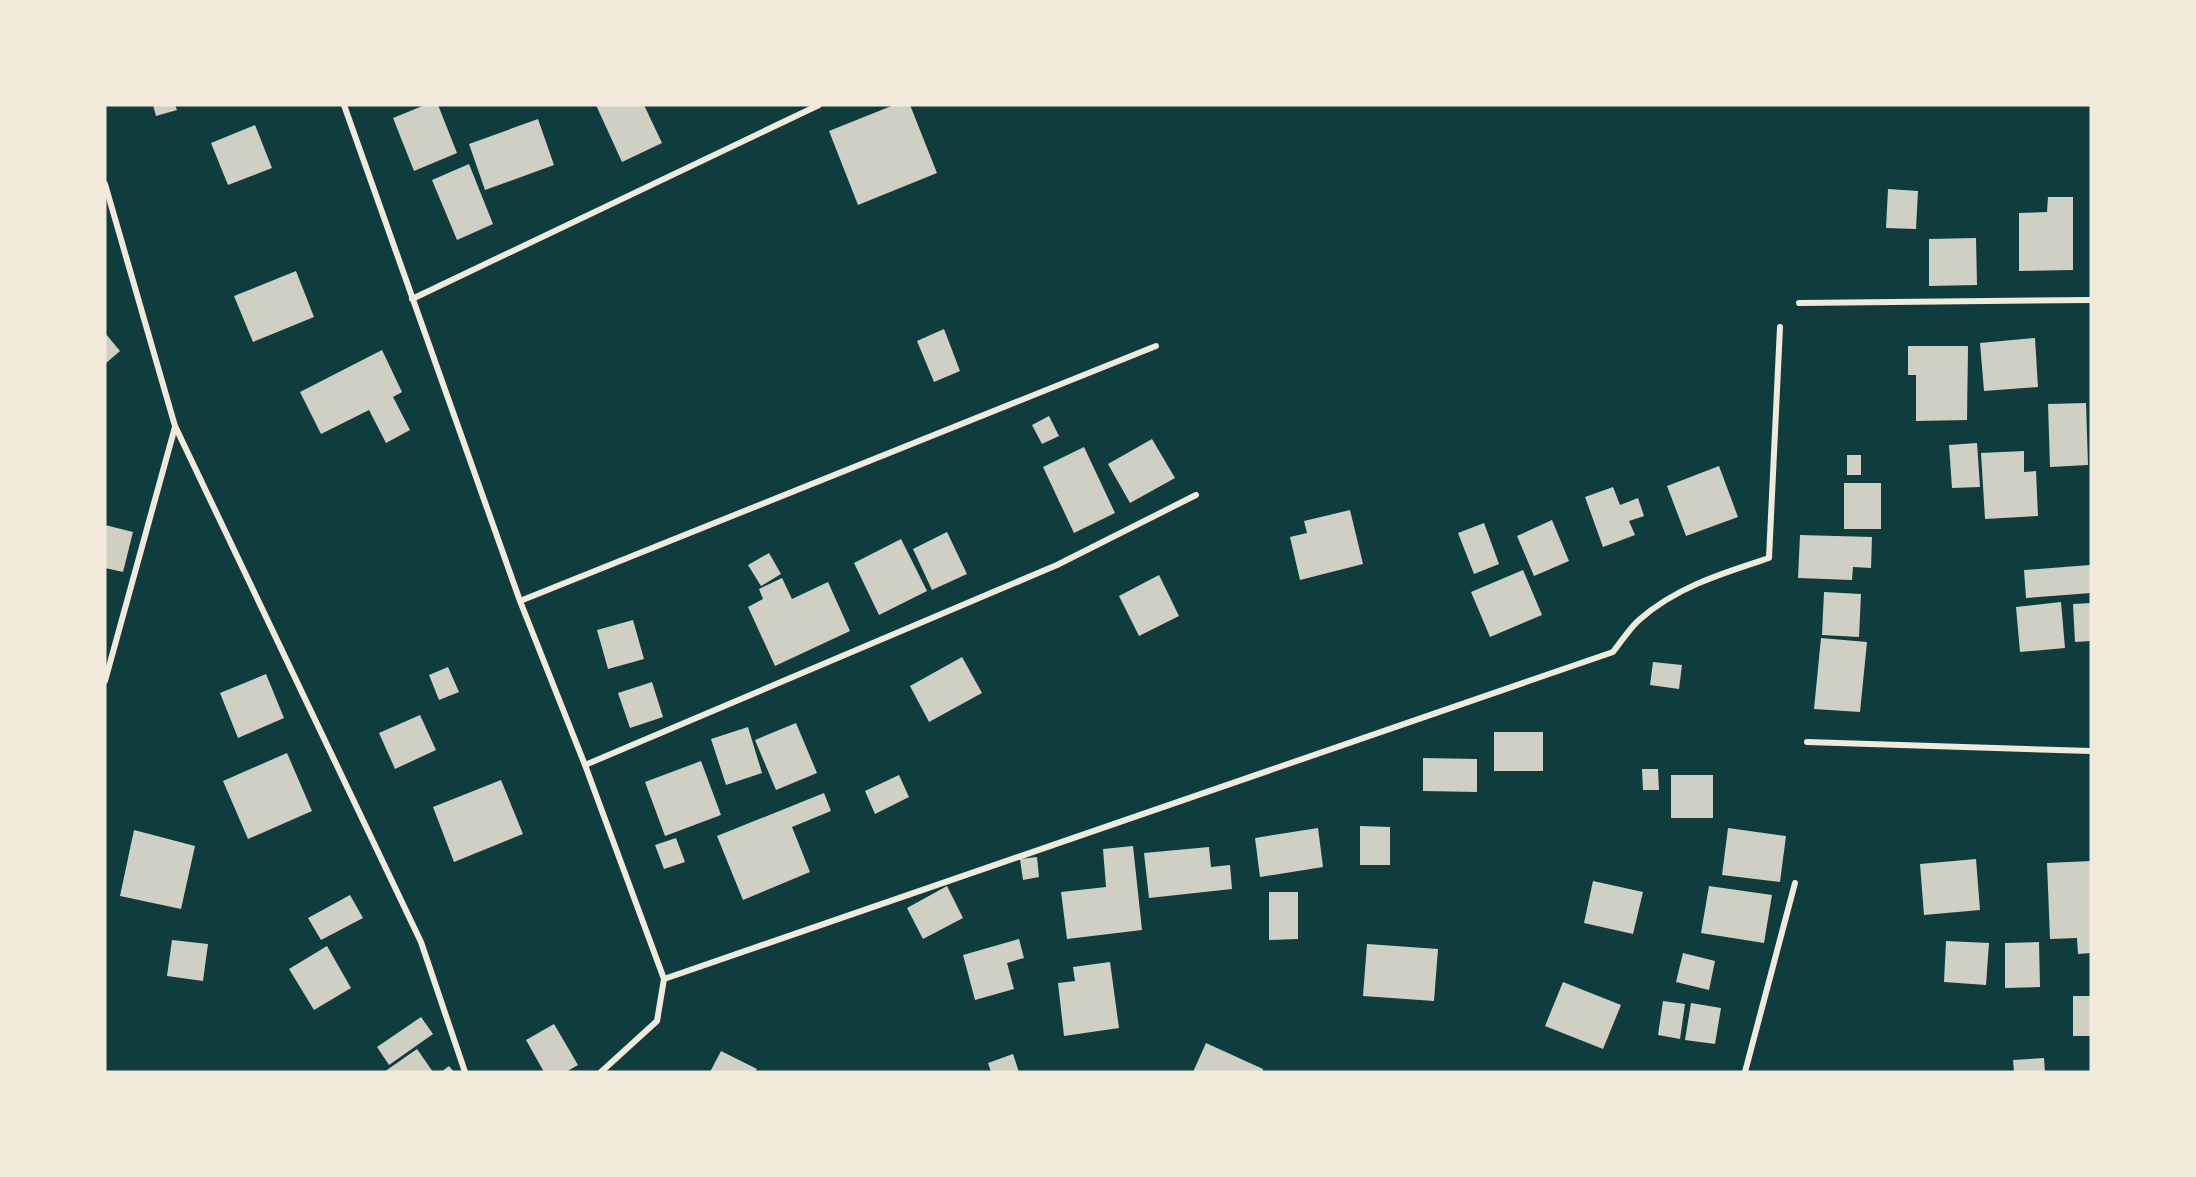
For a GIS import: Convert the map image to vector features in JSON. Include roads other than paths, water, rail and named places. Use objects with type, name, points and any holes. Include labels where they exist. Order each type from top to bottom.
[{"type":"street","points":[[344,105],[520,601],[585,765],[664,979],[657,1021],[601,1072]]},
{"type":"street","points":[[412,300],[819,105]]},
{"type":"street","points":[[105,184],[175,426],[421,942],[465,1072]]},
{"type":"street","points":[[1798,303],[2091,300]]},
{"type":"street","points":[[664,979],[1612,652],[1638,620],[1670,597],[1712,576],[1769,558],[1780,327]]},
{"type":"street","points":[[520,601],[1156,346]]},
{"type":"street","points":[[105,681],[175,426]]},
{"type":"street","points":[[585,765],[1057,565],[1196,495]]},
{"type":"street","points":[[1807,742],[2091,751]]},
{"type":"street","points":[[1745,1072],[1795,883]]}]
